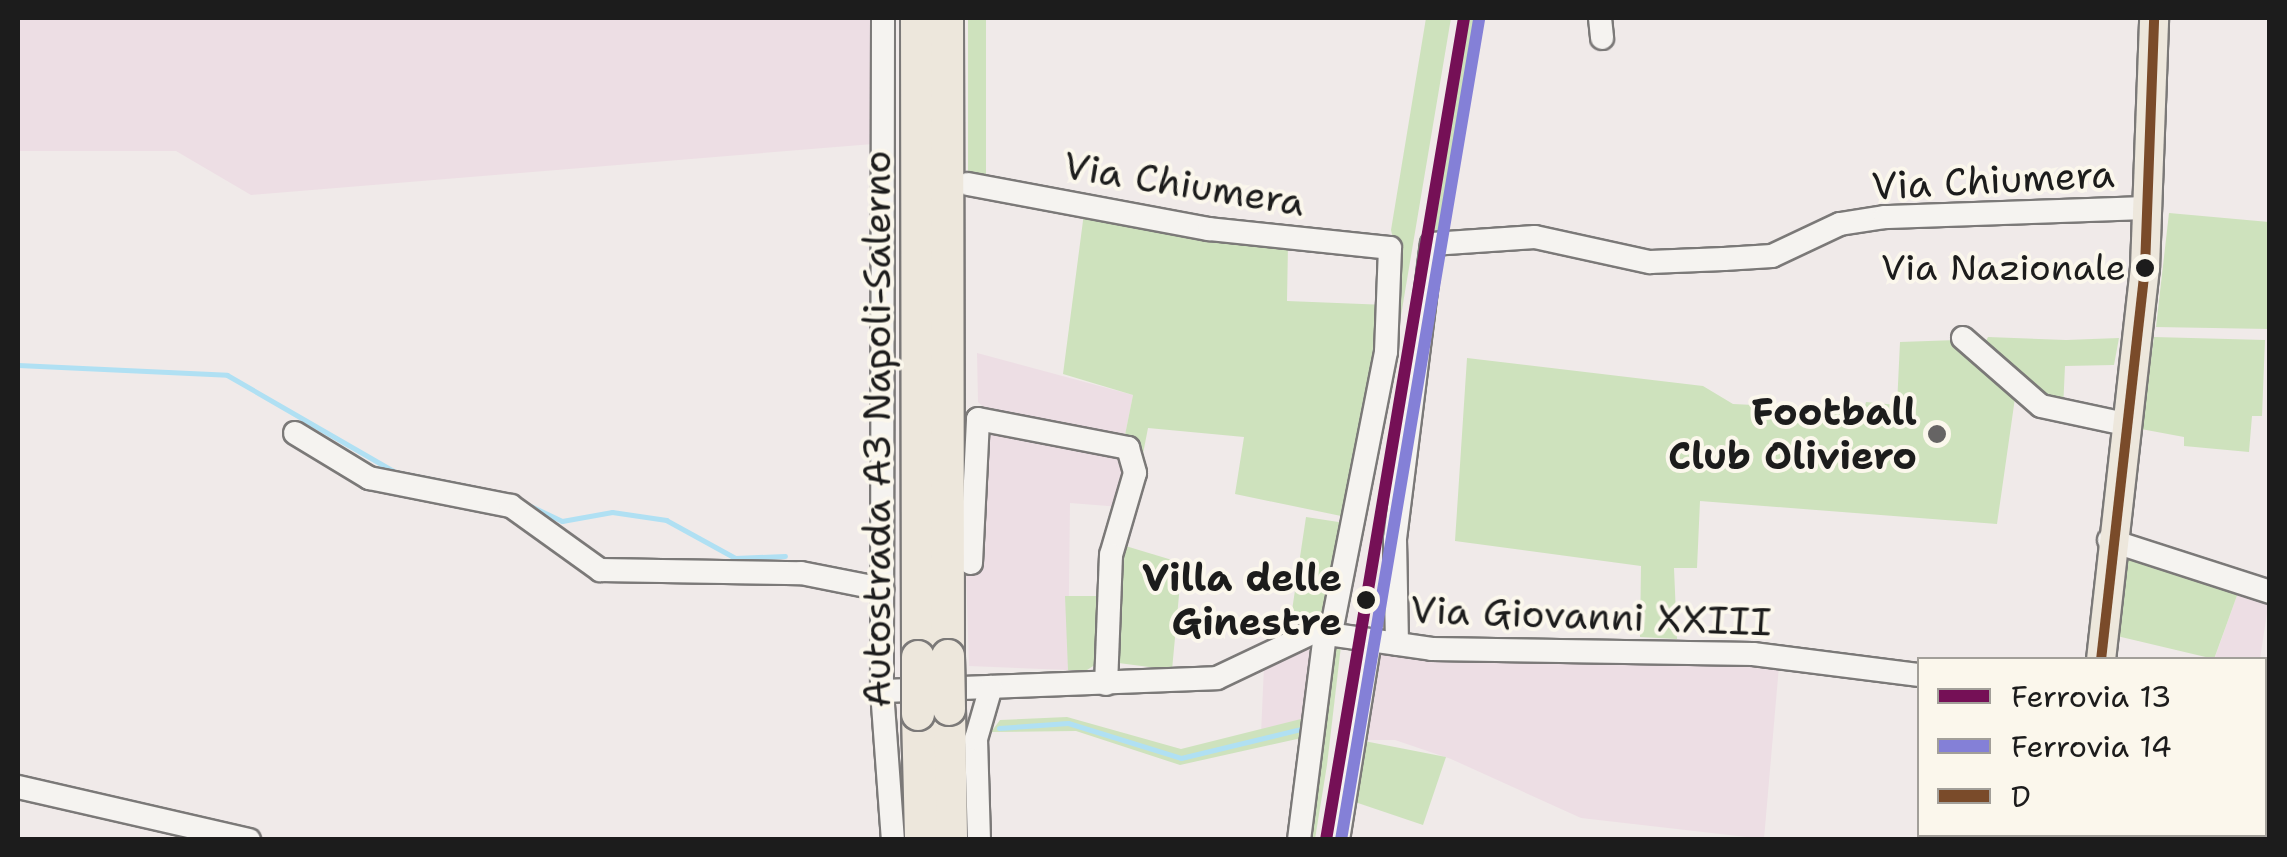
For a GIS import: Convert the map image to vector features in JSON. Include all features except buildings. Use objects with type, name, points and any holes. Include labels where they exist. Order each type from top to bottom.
[{"type":"highway","name":"Autostrada A3 Napoli-Salerno","points":[[917,18],[933,656]]},
{"type":"highway","name":"Autostrada A3 Napoli-Salerno","points":[[921,840],[933,711],[947,18]]},
{"type":"highway","name":"Autostrada A3 Napoli-Salerno","points":[[933,711],[951,840]]},
{"type":"main road","points":[[2101,657],[2110,540],[2148,208],[2154,18]]},
{"type":"street","points":[[883,18],[882,691],[893,840]]},
{"type":"street","name":"Via Chiumera","points":[[968,184],[1209,229],[1390,248],[1386,352],[1328,633]]},
{"type":"street","name":"Via Chiumera","points":[[1397,644],[1395,539],[1432,244],[1535,237],[1650,262],[1724,259],[1772,256],[1840,224],[1885,217],[2148,208]]},
{"type":"street","points":[[1962,338],[2041,406],[2125,424]]},
{"type":"street","points":[[972,564],[978,419],[1128,448],[1135,473],[1111,555],[1106,684]]},
{"type":"street","points":[[294,433],[369,478],[512,506],[600,570],[801,573],[882,589]]},
{"type":"street","points":[[2110,540],[2270,592]]},
{"type":"street","name":"Via Giovanni XXIII","points":[[882,691],[1217,678],[1297,633],[1328,633],[1397,644],[1709,651],[1917,675]]},
{"type":"street","points":[[1299,840],[1328,633]]},
{"type":"street","points":[[1338,840],[1370,641]]},
{"type":"street","points":[[979,840],[976,739],[990,687]]},
{"type":"street","points":[[18,787],[249,840]]},
{"type":"shaded area","points":[[18,18],[871,18],[873,144],[251,195],[176,151],[18,151]]},
{"type":"shaded area","points":[[977,353],[1133,395],[1125,435],[989,412],[978,402]]},
{"type":"shaded area","points":[[982,431],[1114,444],[1127,463],[1121,507],[1070,503],[1068,670],[969,666],[966,571]]},
{"type":"shaded area","points":[[2239,590],[2269,600],[2260,657],[2215,657]]},
{"type":"shaded area","points":[[1313,641],[1309,717],[1261,734],[1264,666]]},
{"type":"shaded area","points":[[1374,654],[1779,666],[1764,839],[1581,818],[1451,759],[1395,740],[1359,740]]},
{"type":"green space","points":[[968,18],[986,18],[986,178],[968,178]]},
{"type":"green space","points":[[1426,18],[1451,18],[1372,488],[1401,273],[1391,230]]},
{"type":"green space","points":[[1468,18],[1482,18],[1440,235],[1429,234]]},
{"type":"green space","points":[[1084,213],[1288,244],[1287,301],[1387,305],[1346,517],[1235,494],[1244,437],[1148,428],[1141,464],[1125,435],[1133,395],[1063,374]]},
{"type":"green space","points":[[2169,213],[2269,222],[2269,329],[2156,327]]},
{"type":"green space","points":[[1988,337],[2119,338],[2114,365],[2065,366],[2063,410],[1984,345]]},
{"type":"green space","points":[[2154,337],[2265,340],[2262,416],[2252,416],[2249,452],[2184,446],[2184,437],[2141,429]]},
{"type":"green space","points":[[1957,340],[2015,398],[1997,524],[1700,501],[1697,568],[1674,568],[1677,639],[1640,637],[1641,566],[1455,541],[1467,358],[1703,386],[1733,404],[1864,410],[1866,402],[1897,405],[1900,342]]},
{"type":"green space","points":[[1306,517],[1345,523],[1325,615],[1291,617]]},
{"type":"green space","points":[[1119,544],[1182,563],[1172,670],[1111,662]]},
{"type":"green space","points":[[2123,553],[2239,590],[2215,657],[2117,636]]},
{"type":"green space","points":[[1065,596],[1101,596],[1098,663],[1087,670],[1068,670]]},
{"type":"green space","points":[[1328,645],[1341,646],[1327,765],[1315,839],[1305,840]]},
{"type":"green space","points":[[1067,717],[1181,749],[1309,717],[1306,737],[1180,765],[1076,731],[991,732],[1000,720]]},
{"type":"green space","points":[[1359,740],[1446,757],[1423,825],[1349,800]]},
{"type":"waterway","points":[[18,365],[227,375],[395,472],[476,488]]},
{"type":"waterway","points":[[524,503],[562,521],[612,512],[666,520],[735,558],[785,556]]},
{"type":"waterway","points":[[999,728],[1068,723],[1181,758],[1305,728]]},
{"type":"rail line","name":"13","points":[[1326,840],[1464,18]]},
{"type":"rail line","name":"14","points":[[1341,840],[1479,20]]},
{"type":"transit line","name":"D","points":[[2101,657],[2145,268],[2154,18]]},
{"type":"place","name":"Via Nazionale","points":[[2145,268]]},
{"type":"place","name":"Football Club Oliviero","points":[[1937,434]]},
{"type":"place","name":"Villa delle Ginestre","points":[[1366,600]]}]
